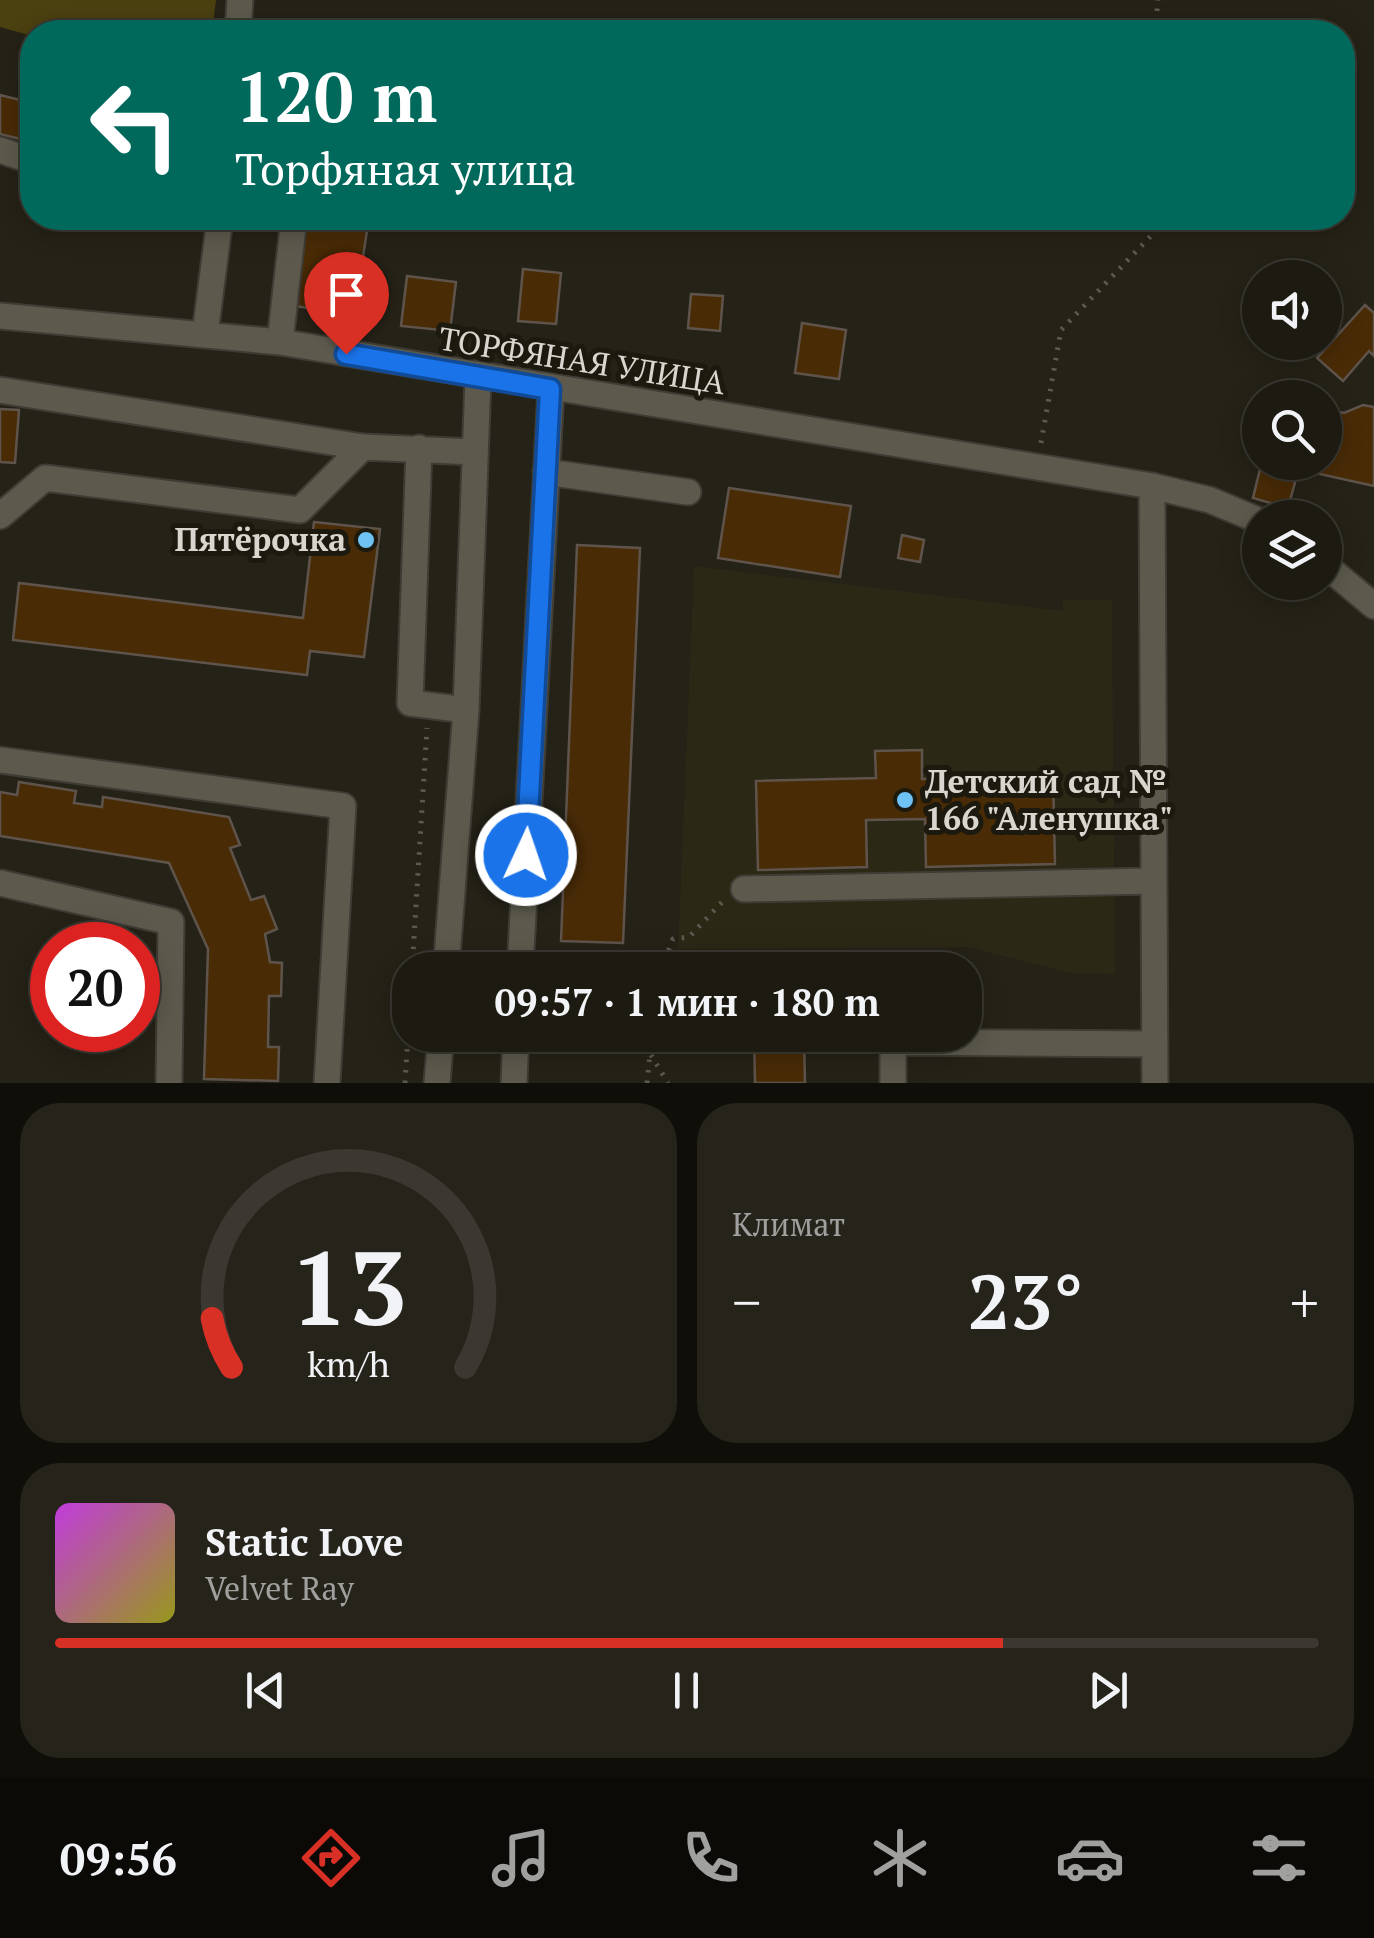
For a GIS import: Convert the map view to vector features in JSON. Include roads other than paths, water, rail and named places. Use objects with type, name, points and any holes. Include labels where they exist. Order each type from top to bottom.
[{"type":"street","points":[[205,334],[215,230]]},
{"type":"street","points":[[280,342],[293,230]]},
{"type":"street","name":"ТОРФЯНАЯ УЛИЦА","points":[[0,316],[280,342],[478,378],[1152,486],[1210,500],[1242,513]]},
{"type":"street","points":[[447,952],[466,710],[478,378]]},
{"type":"street","points":[[521,952],[550,389]]},
{"type":"street","points":[[0,390],[363,447],[474,452]]},
{"type":"street","points":[[0,516],[45,478],[300,510],[363,447]]},
{"type":"street","points":[[419,448],[410,703],[466,710]]},
{"type":"street","points":[[546,472],[688,492]]},
{"type":"street","points":[[1152,486],[1155,1083]]},
{"type":"street","points":[[1342,579],[1374,606]]},
{"type":"street","points":[[0,760],[343,806],[327,1083]]},
{"type":"street","points":[[744,889],[1153,881]]},
{"type":"street","points":[[0,883],[171,922],[169,1083]]},
{"type":"street","points":[[893,1083],[892,1042],[1155,1044]]},
{"type":"street","points":[[437,1083],[440,1052]]},
{"type":"street","points":[[514,1083],[515,1052]]},
{"type":"place","name":"Пятёрочка","points":[[366,540]]},
{"type":"place","name":"Детский сад № 166 \"Аленушка\"","points":[[905,800]]}]
